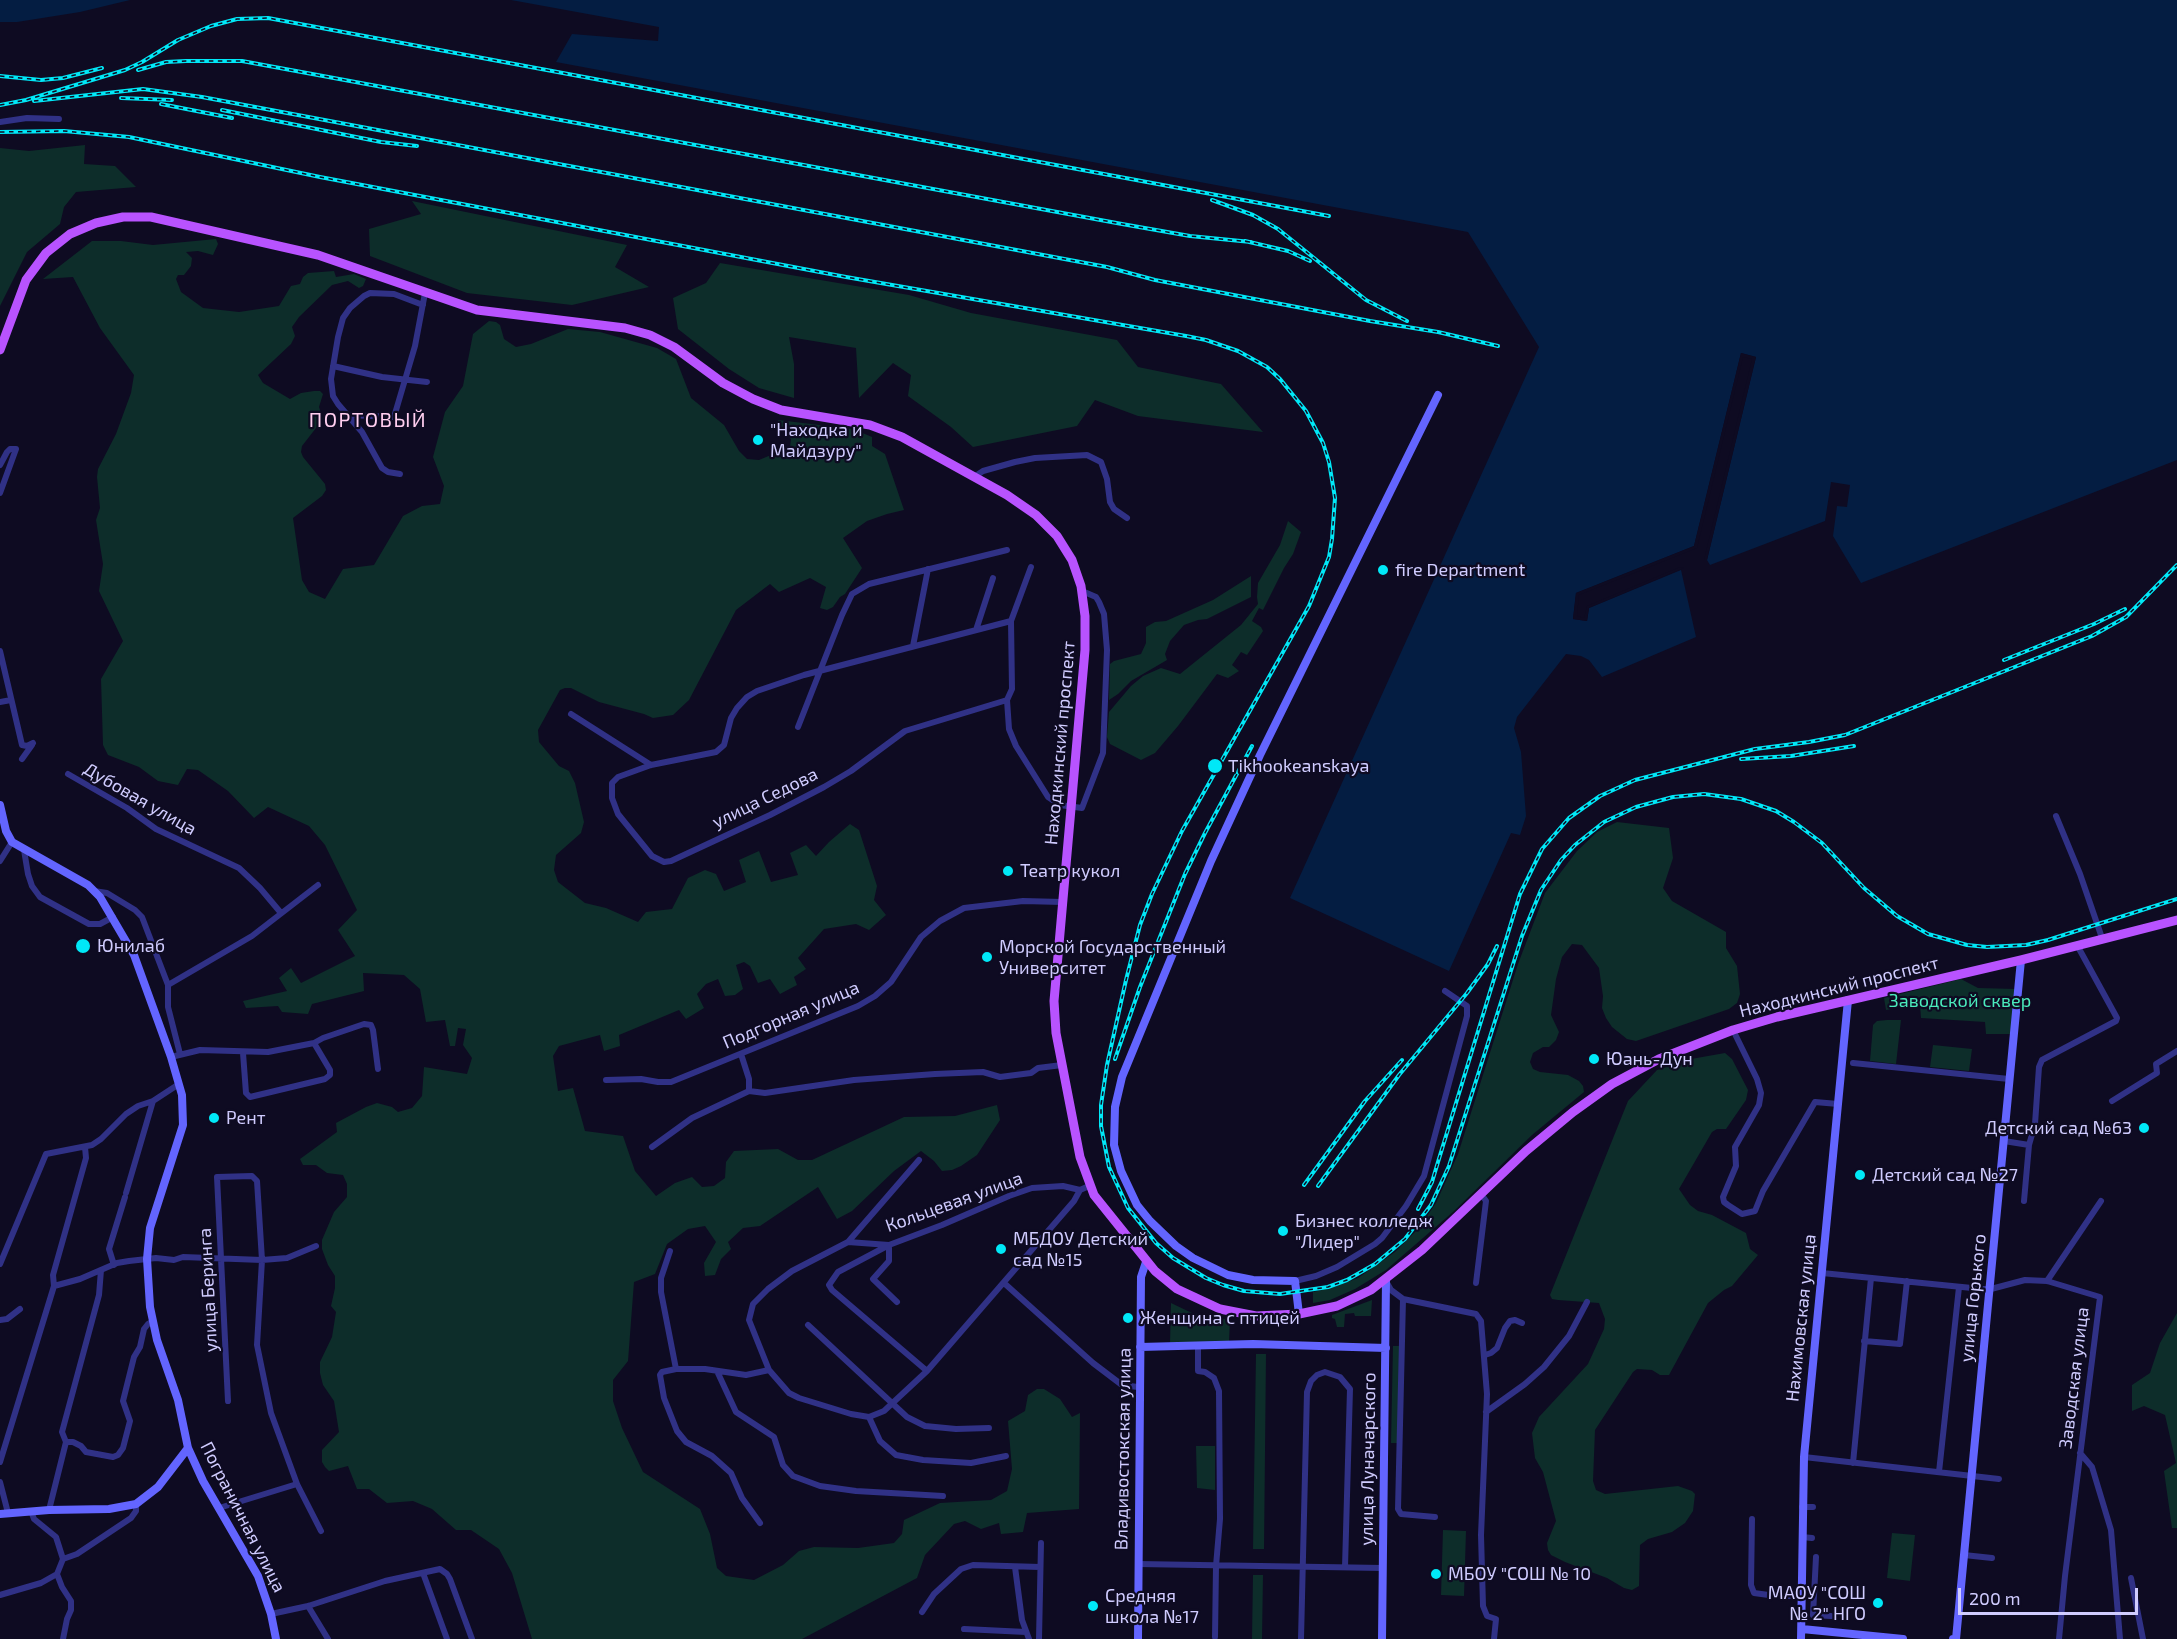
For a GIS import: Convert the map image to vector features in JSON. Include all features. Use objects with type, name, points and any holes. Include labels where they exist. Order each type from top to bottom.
[{"type":"main road","name":"Находкинский проспект","points":[[0,350],[26,280],[46,253],[70,234],[83,228],[123,217],[151,217],[318,255],[477,310],[638,331],[674,347],[723,382],[753,399],[781,410],[855,422],[886,430],[923,448],[1023,505],[1058,536],[1072,560],[1082,591],[1085,617],[1085,650],[1054,1001],[1056,1033],[1085,1188],[1146,1262],[1177,1289],[1220,1309],[1256,1316],[1299,1314],[1324,1310],[1348,1302],[1386,1280],[1422,1250],[1549,1131],[1611,1084],[1659,1059],[1733,1030],[1777,1017],[2021,960],[2177,920]]},
{"type":"main road","points":[[1299,1314],[1294,1281],[1253,1280],[1228,1275],[1193,1258],[1163,1235],[1137,1205],[1120,1171],[1114,1145],[1115,1107],[1122,1077],[1211,861],[1260,755],[1438,395]]},
{"type":"main road","points":[[0,805],[2,827],[12,842]]},
{"type":"main road","name":"Пограничная улица","points":[[12,842],[79,879],[94,891],[113,917],[138,963],[176,1056],[183,1105],[183,1125],[150,1228],[147,1259],[153,1321],[159,1347],[178,1400],[188,1448],[203,1481],[251,1562],[272,1614],[276,1639]]},
{"type":"main road","name":"улица Горького","points":[[1955,1639],[1991,1289],[2021,960]]},
{"type":"main road","name":"Нахимовская улица","points":[[1802,1639],[1804,1457],[1848,1000]]},
{"type":"main road","name":"Владивостокская улица","points":[[1138,1639],[1138,1387],[1141,1277],[1146,1262]]},
{"type":"main road","name":"улица Луначарского","points":[[1382,1639],[1386,1280]]},
{"type":"main road","points":[[1140,1347],[1264,1344],[1386,1348]]},
{"type":"main road","points":[[4,1513],[109,1509],[136,1504],[158,1487],[188,1448]]},
{"type":"main road","points":[[1802,1629],[1903,1639]]},
{"type":"street","points":[[0,122],[27,118],[59,119]]},
{"type":"street","points":[[400,474],[388,472],[382,468],[362,432],[333,396],[331,379],[338,337],[344,318],[350,308],[364,296],[370,293],[394,294],[423,305]]},
{"type":"street","points":[[347,415],[394,417],[406,379],[425,293]]},
{"type":"street","points":[[333,366],[382,377],[427,382]]},
{"type":"street","points":[[0,465],[7,452],[10,449],[16,449],[0,493]]},
{"type":"street","points":[[974,477],[983,471],[1035,458],[1087,455],[1101,462],[1107,479],[1110,502],[1114,509],[1127,518]]},
{"type":"street","points":[[798,727],[852,594],[869,584],[1007,550]]},
{"type":"street","points":[[1030,567],[1011,621],[1012,689],[1007,700],[1009,729],[1016,746],[1048,797],[1054,802],[1082,808],[1103,753],[1107,650],[1104,614],[1099,602],[1096,597],[1082,591]]},
{"type":"street","points":[[913,646],[928,569]]},
{"type":"street","points":[[976,630],[993,578]]},
{"type":"street","name":"улица Седова","points":[[1007,700],[905,731],[851,771],[824,787],[671,861],[664,862],[652,856],[618,814],[611,790],[612,783],[618,777],[651,765],[716,752],[724,745],[731,718],[737,708],[747,697],[757,691],[804,675],[1011,621]]},
{"type":"street","points":[[0,651],[22,745],[27,746],[33,743],[22,759]]},
{"type":"street","points":[[0,702],[11,699]]},
{"type":"street","points":[[571,714],[651,765]]},
{"type":"street","name":"Дубовая улица","points":[[68,774],[127,808],[156,829],[239,868],[281,913]]},
{"type":"street","points":[[2056,816],[2080,874],[2102,938]]},
{"type":"street","points":[[0,861],[12,842]]},
{"type":"street","points":[[24,850],[32,886],[40,897],[89,924],[100,924],[113,917]]},
{"type":"street","points":[[168,985],[252,936],[318,885]]},
{"type":"street","points":[[94,891],[107,893],[135,910],[142,917],[168,985],[168,1007],[176,1056],[200,1050],[268,1053],[314,1043],[356,1026],[370,1025],[374,1030],[378,1069]]},
{"type":"street","name":"Подгорная улица","points":[[606,1080],[641,1079],[671,1082],[858,1006],[875,996],[891,982],[921,937],[940,921],[964,908],[1023,901],[1062,902]]},
{"type":"street","points":[[2024,1201],[2029,1145],[2035,1124],[2039,1067],[2042,1060],[2116,1021],[2117,1018],[2077,945]]},
{"type":"street","points":[[1294,1281],[1316,1276],[1359,1255],[1375,1244],[1406,1206],[1424,1176],[1467,1016],[1467,1006],[1445,991]]},
{"type":"street","points":[[1733,1030],[1757,1079],[1761,1093],[1759,1105],[1734,1148],[1736,1166],[1723,1197],[1728,1205],[1742,1214],[1755,1211],[1763,1191],[1815,1102],[1838,1104]]},
{"type":"street","points":[[243,1053],[246,1093],[250,1097],[325,1079],[330,1075],[330,1070],[314,1043]]},
{"type":"street","points":[[2112,1101],[2157,1073],[2156,1064],[2177,1050]]},
{"type":"street","points":[[741,1054],[749,1079],[749,1091]]},
{"type":"street","points":[[1853,1063],[2009,1079]]},
{"type":"street","points":[[652,1147],[693,1118],[749,1091],[765,1093],[854,1080],[923,1075],[983,1072],[990,1076],[1000,1077],[1031,1073],[1038,1068],[1062,1065]]},
{"type":"street","points":[[0,1264],[46,1154],[85,1147],[101,1139],[131,1110],[153,1101],[180,1084]]},
{"type":"street","points":[[114,1265],[109,1249],[153,1101]]},
{"type":"street","points":[[2004,1142],[2029,1145]]},
{"type":"street","points":[[0,1462],[54,1286],[53,1275],[86,1158],[85,1147]]},
{"type":"street","points":[[920,1160],[848,1242],[792,1271],[753,1304],[748,1320],[769,1371],[789,1393],[850,1414],[869,1417],[884,1411],[927,1371],[1085,1188]]},
{"type":"street","name":"улица Беринга","points":[[228,1401],[217,1177],[252,1176],[257,1181],[262,1260]]},
{"type":"street","name":"Кольцевая улица","points":[[848,1242],[889,1245],[1032,1188],[1064,1186],[1085,1188]]},
{"type":"street","points":[[1476,1283],[1486,1202],[1481,1194]]},
{"type":"street","points":[[2047,1281],[2101,1201]]},
{"type":"street","points":[[897,1302],[873,1279],[889,1261],[889,1245],[838,1272],[829,1285],[927,1371]]},
{"type":"street","points":[[54,1286],[80,1279],[114,1265],[147,1259],[174,1260],[183,1257],[262,1260],[287,1258],[316,1246]]},
{"type":"street","points":[[670,1251],[661,1278],[661,1292],[676,1369]]},
{"type":"street","points":[[262,1260],[257,1345],[271,1413],[297,1484],[321,1531]]},
{"type":"street","points":[[49,1510],[66,1442],[62,1432],[99,1296],[100,1270]]},
{"type":"street","name":"Заводская улица","points":[[1822,1273],[1991,1289],[2025,1280],[2047,1281],[2100,1296],[2059,1639]]},
{"type":"street","points":[[1853,1463],[1871,1278]]},
{"type":"street","points":[[1386,1280],[1390,1290],[1403,1299],[1476,1314],[1481,1321],[1485,1355],[1486,1412],[1481,1535],[1483,1594],[1485,1612],[1491,1619],[1496,1619],[1494,1639]]},
{"type":"street","points":[[1864,1341],[1900,1344],[1907,1281]]},
{"type":"street","points":[[1004,1283],[1093,1363],[1122,1385],[1138,1387]]},
{"type":"street","points":[[1939,1472],[1959,1287]]},
{"type":"street","points":[[1403,1299],[1398,1509],[1401,1514],[1435,1517]]},
{"type":"street","points":[[1486,1412],[1544,1367],[1569,1336],[1587,1302]]},
{"type":"street","points":[[0,1320],[7,1319],[20,1309]]},
{"type":"street","points":[[1485,1355],[1497,1348],[1510,1321],[1515,1320],[1522,1323]]},
{"type":"street","points":[[66,1442],[73,1442],[81,1446],[86,1452],[113,1457],[118,1455],[123,1448],[130,1421],[123,1401],[134,1357],[140,1347],[144,1329],[153,1321]]},
{"type":"street","points":[[808,1325],[908,1417],[925,1425],[956,1429],[988,1428]]},
{"type":"street","points":[[1198,1346],[1198,1371],[1205,1372],[1214,1378],[1219,1390],[1220,1520],[1216,1566],[1215,1637]]},
{"type":"street","points":[[760,1523],[742,1497],[731,1473],[712,1456],[686,1442],[676,1431],[664,1398],[660,1375],[662,1372],[676,1369],[705,1369],[746,1375],[769,1371]]},
{"type":"street","points":[[717,1371],[736,1412],[774,1437],[783,1465],[793,1476],[820,1486],[856,1491],[943,1496]]},
{"type":"street","points":[[1301,1639],[1307,1392],[1311,1381],[1317,1375],[1325,1372],[1340,1377],[1350,1389],[1345,1567]]},
{"type":"street","points":[[869,1417],[880,1441],[896,1455],[923,1460],[971,1463],[1006,1456]]},
{"type":"street","points":[[2080,1453],[2092,1467],[2111,1530],[2120,1639]]},
{"type":"street","points":[[1804,1457],[1999,1479]]},
{"type":"street","points":[[0,1482],[4,1513]]},
{"type":"street","points":[[219,1508],[297,1484]]},
{"type":"street","points":[[63,1558],[77,1554],[131,1518],[136,1511],[136,1504]]},
{"type":"street","points":[[1802,1507],[1813,1507]]},
{"type":"street","points":[[0,1595],[41,1583],[57,1574],[63,1558],[56,1537],[34,1519],[31,1511]]},
{"type":"street","points":[[1752,1519],[1751,1585],[1754,1593],[1802,1596]]},
{"type":"street","points":[[1802,1537],[1812,1538]]},
{"type":"street","points":[[1039,1639],[1041,1543]]},
{"type":"street","points":[[1964,1555],[1992,1558]]},
{"type":"street","points":[[1816,1557],[1812,1615],[1831,1616]]},
{"type":"street","points":[[1138,1564],[1383,1568]]},
{"type":"street","points":[[922,1612],[934,1594],[960,1569],[973,1565],[1040,1568]]},
{"type":"street","points":[[964,1629],[1028,1637],[1022,1620],[1015,1567]]},
{"type":"street","points":[[272,1614],[308,1606],[385,1581],[440,1569],[447,1574],[462,1606],[472,1639]]},
{"type":"street","points":[[57,1574],[71,1601],[71,1610],[63,1639]]},
{"type":"street","points":[[423,1574],[447,1639]]},
{"type":"street","points":[[2131,1578],[2143,1639]]},
{"type":"street","points":[[308,1606],[328,1639]]},
{"type":"green space","points":[[85,145],[84,164],[115,166],[136,187],[76,192],[64,207],[60,224],[27,252],[0,306],[0,148],[29,151]]},
{"type":"green space","points":[[412,201],[627,245],[615,267],[649,287],[572,305],[467,293],[370,256],[369,229],[421,214]]},
{"type":"green space","points":[[216,239],[218,244],[213,255],[198,251],[186,252],[192,258],[191,266],[184,275],[178,275],[176,279],[181,292],[203,308],[239,312],[279,306],[291,286],[300,284],[308,273],[334,271],[336,277],[354,274],[366,279],[363,286],[359,288],[348,281],[332,285],[299,317],[292,327],[295,336],[291,344],[258,375],[263,383],[290,399],[301,393],[314,391],[320,391],[323,394],[319,407],[323,419],[302,446],[301,452],[325,484],[326,490],[322,496],[293,518],[302,580],[309,592],[325,599],[343,569],[374,565],[403,516],[422,506],[440,504],[444,486],[433,457],[445,412],[463,386],[473,334],[489,321],[500,325],[504,339],[516,347],[531,344],[568,329],[600,332],[657,348],[676,359],[691,398],[724,425],[739,451],[747,459],[759,460],[790,447],[791,439],[777,426],[778,420],[853,429],[872,437],[872,446],[885,454],[904,510],[867,521],[843,538],[862,568],[845,594],[833,607],[827,610],[820,608],[826,587],[810,578],[779,592],[770,584],[736,610],[689,700],[673,715],[653,718],[599,702],[571,688],[565,688],[560,690],[538,730],[539,742],[559,766],[569,771],[575,783],[584,822],[581,833],[556,855],[554,870],[558,882],[585,903],[606,908],[638,922],[646,912],[672,909],[688,878],[705,870],[716,874],[724,891],[746,882],[739,860],[759,851],[771,882],[798,875],[790,853],[806,845],[816,856],[850,824],[859,830],[877,886],[874,900],[886,915],[869,930],[856,924],[824,929],[798,958],[806,969],[794,977],[797,985],[780,994],[770,979],[758,983],[750,966],[744,962],[736,965],[743,989],[735,995],[725,996],[718,979],[706,984],[697,994],[704,1008],[686,1019],[679,1010],[619,1035],[620,1046],[604,1051],[600,1035],[559,1046],[553,1056],[558,1091],[573,1088],[585,1131],[623,1136],[635,1171],[656,1196],[675,1183],[692,1177],[702,1187],[714,1186],[725,1178],[726,1162],[734,1151],[778,1149],[798,1160],[812,1160],[904,1117],[955,1116],[997,1105],[1000,1120],[977,1155],[961,1166],[942,1171],[921,1151],[894,1171],[852,1211],[837,1219],[818,1187],[760,1226],[743,1228],[728,1242],[731,1249],[721,1259],[715,1275],[705,1276],[704,1263],[716,1242],[705,1226],[688,1229],[667,1244],[655,1274],[634,1282],[628,1361],[613,1380],[613,1401],[622,1428],[643,1472],[700,1509],[710,1534],[717,1568],[726,1576],[754,1580],[783,1565],[799,1551],[814,1547],[858,1548],[894,1543],[902,1534],[904,1520],[940,1503],[991,1500],[1007,1491],[1012,1469],[1008,1421],[1025,1411],[1028,1395],[1037,1389],[1044,1389],[1060,1399],[1072,1417],[1080,1413],[1079,1509],[1027,1513],[1023,1532],[1001,1534],[999,1523],[981,1529],[965,1521],[954,1524],[925,1555],[917,1578],[802,1639],[532,1639],[512,1573],[499,1549],[471,1530],[456,1530],[432,1509],[413,1501],[387,1503],[369,1489],[357,1489],[348,1466],[329,1471],[325,1467],[322,1462],[322,1450],[339,1432],[334,1401],[323,1385],[320,1373],[320,1362],[332,1337],[336,1312],[331,1306],[335,1276],[322,1249],[322,1240],[334,1212],[347,1197],[347,1184],[343,1175],[327,1173],[316,1165],[303,1165],[300,1159],[337,1132],[336,1123],[366,1107],[377,1103],[392,1107],[398,1112],[412,1108],[422,1096],[424,1067],[467,1074],[472,1058],[463,1045],[466,1029],[458,1028],[455,1046],[450,1046],[445,1020],[426,1022],[420,989],[404,975],[363,973],[364,991],[312,1004],[308,1014],[282,1012],[278,1006],[246,1008],[243,1001],[287,991],[279,978],[291,968],[301,983],[355,956],[338,930],[357,910],[325,845],[309,826],[268,807],[254,818],[228,791],[198,770],[187,769],[178,785],[158,781],[139,767],[108,755],[103,745],[101,679],[123,641],[99,591],[103,564],[96,520],[100,508],[97,477],[98,469],[116,434],[131,393],[134,375],[100,328],[73,277],[43,279],[92,241],[121,241],[153,245]]},
{"type":"green space","points":[[720,263],[909,295],[971,313],[1117,340],[1138,367],[1221,384],[1263,432],[1138,416],[1095,400],[1077,426],[973,447],[951,427],[908,396],[911,375],[893,363],[859,398],[856,348],[789,337],[794,364],[794,398],[759,388],[729,369],[678,329],[673,298],[706,283]]},
{"type":"green space","points":[[1288,521],[1301,532],[1293,554],[1263,610],[1259,608],[1252,621],[1263,631],[1247,655],[1241,652],[1232,665],[1239,671],[1228,678],[1217,674],[1155,753],[1141,760],[1110,744],[1107,737],[1109,712],[1131,686],[1143,676],[1161,668],[1180,674],[1241,625],[1258,604],[1258,583],[1280,545]]},
{"type":"green space","points":[[1251,576],[1251,597],[1207,619],[1184,625],[1170,641],[1165,654],[1167,660],[1131,681],[1109,700],[1110,664],[1141,654],[1146,643],[1146,627],[1155,622],[1166,621],[1213,600]]},
{"type":"green space","points":[[1617,822],[1669,828],[1673,858],[1663,888],[1672,901],[1726,932],[1726,948],[1737,966],[1740,994],[1737,1003],[1729,1009],[1636,1041],[1627,1039],[1612,1027],[1602,1008],[1603,996],[1599,968],[1582,945],[1572,944],[1562,957],[1556,979],[1551,1015],[1559,1032],[1556,1040],[1549,1047],[1543,1047],[1533,1053],[1530,1062],[1533,1069],[1540,1072],[1568,1075],[1579,1081],[1584,1092],[1532,1135],[1453,1212],[1386,1270],[1355,1289],[1330,1300],[1313,1303],[1313,1292],[1358,1278],[1395,1252],[1418,1229],[1436,1203],[1458,1154],[1518,964],[1545,893],[1577,851],[1597,832]]},
{"type":"green space","name":"Заводской сквер","points":[[1961,979],[1978,988],[2016,989],[2011,1034],[1986,1034],[1985,1022],[1921,1018],[1920,1004],[1886,1010],[1884,998]]},
{"type":"green space","points":[[1901,1020],[1896,1064],[1870,1061],[1873,1025],[1877,1021]]},
{"type":"green space","points":[[1933,1045],[1972,1049],[1969,1071],[1930,1067]]},
{"type":"green space","points":[[1725,1053],[1732,1059],[1748,1090],[1746,1100],[1726,1129],[1717,1129],[1712,1132],[1679,1189],[1690,1205],[1698,1211],[1712,1215],[1746,1233],[1750,1249],[1758,1255],[1732,1286],[1708,1303],[1669,1375],[1637,1369],[1595,1430],[1593,1481],[1596,1490],[1605,1494],[1678,1486],[1695,1494],[1693,1511],[1685,1523],[1672,1532],[1648,1539],[1640,1545],[1639,1586],[1632,1590],[1565,1562],[1551,1555],[1548,1550],[1547,1543],[1556,1521],[1543,1472],[1535,1458],[1532,1433],[1539,1417],[1588,1364],[1604,1329],[1605,1319],[1599,1303],[1558,1300],[1552,1299],[1550,1295],[1628,1101],[1657,1070],[1691,1059]]},
{"type":"green space","points":[[1372,1300],[1371,1316],[1345,1314],[1344,1327],[1337,1327],[1332,1315]]},
{"type":"green space","points":[[1171,1303],[1194,1314],[1230,1320],[1229,1342],[1170,1344]]},
{"type":"green space","points":[[2177,1313],[2177,1528],[2172,1528],[2164,1471],[2176,1463],[2165,1415],[2144,1406],[2132,1411],[2132,1385],[2150,1373],[2160,1343]]},
{"type":"green space","points":[[1393,1346],[1400,1346],[1398,1443],[1391,1443]]},
{"type":"green space","points":[[1256,1354],[1266,1354],[1264,1549],[1253,1549]]},
{"type":"green space","points":[[1196,1446],[1215,1446],[1215,1490],[1197,1488]]},
{"type":"green space","points":[[1443,1530],[1466,1531],[1464,1596],[1441,1595]]},
{"type":"green space","points":[[1892,1533],[1915,1535],[1910,1581],[1887,1578]]},
{"type":"green space","points":[[1253,1575],[1263,1575],[1262,1639],[1252,1639]]},
{"type":"water","points":[[0,0],[130,0],[80,12],[17,22],[0,22]]},
{"type":"water","points":[[511,0],[2177,0],[2177,460],[1861,583],[1833,536],[1837,506],[1847,507],[1850,485],[1831,482],[1825,521],[1710,565],[1707,560],[1756,357],[1741,353],[1694,546],[1576,593],[1573,619],[1587,621],[1589,608],[1681,570],[1696,637],[1602,677],[1589,660],[1581,656],[1566,654],[1517,717],[1514,728],[1521,752],[1526,816],[1520,835],[1511,833],[1449,971],[1290,898],[1539,347],[1468,232],[556,62],[572,34],[658,41],[659,27]]},
{"type":"pier","points":[[1741,353],[1756,357],[1707,560],[1704,560],[1752,359],[1743,357],[1697,548],[1579,595],[1577,616],[1584,618],[1587,606],[1680,567],[1684,568],[1589,608],[1587,621],[1573,619],[1576,593],[1694,546]]},
{"type":"railway","points":[[0,105],[26,100],[125,70],[178,40],[211,26],[237,19],[268,18],[1329,216]]},
{"type":"railway","points":[[138,70],[166,62],[242,61],[1122,224],[1190,236],[1251,242]]},
{"type":"railway","points":[[0,76],[41,80],[63,78],[102,68]]},
{"type":"railway","points":[[34,101],[143,89],[202,97],[1107,267],[1155,280],[1438,332],[1498,346]]},
{"type":"railway","points":[[121,98],[172,100]]},
{"type":"railway","points":[[161,104],[232,118]]},
{"type":"railway","points":[[222,110],[381,142],[417,146]]},
{"type":"railway","points":[[0,132],[64,131],[129,137],[320,177],[846,277],[1186,336],[1238,351],[1267,367],[1280,379],[1306,411],[1323,443],[1329,462],[1335,498],[1329,557],[1309,606],[1182,831],[1152,894],[1140,925],[1126,980],[1107,1065],[1101,1105],[1101,1126],[1109,1167],[1128,1208],[1156,1243],[1173,1258],[1206,1278],[1223,1285],[1244,1291],[1280,1294],[1328,1287],[1347,1280],[1375,1264],[1405,1239],[1431,1205],[1449,1166],[1522,936],[1541,890],[1561,860],[1575,845],[1604,822],[1636,807],[1673,797],[1704,794],[1741,799],[1776,811],[1822,843],[1864,888],[1897,916],[1928,934],[1967,945],[1987,947],[2026,945],[2177,899]]},
{"type":"railway","points":[[1212,200],[1253,215],[1278,229],[1366,300],[1407,321]]},
{"type":"railway","points":[[1245,241],[1288,251],[1310,261]]},
{"type":"railway","points":[[1418,1209],[1432,1182],[1520,894],[1542,849],[1569,818],[1600,796],[1635,780],[1755,749],[1845,735],[2092,636],[2126,617],[2177,565]]},
{"type":"railway","points":[[2004,660],[2125,609]]},
{"type":"railway","points":[[1115,1059],[1140,987],[1185,874],[1252,746]]},
{"type":"railway","points":[[1741,759],[1791,756],[1854,746]]},
{"type":"railway","points":[[1318,1186],[1399,1075],[1467,993],[1488,964],[1497,946]]},
{"type":"railway","points":[[1304,1185],[1365,1101],[1402,1060]]},
{"type":"place","name":"\"Находка и Майдзуру\"","points":[[758,440]]},
{"type":"place","name":"fire Department","points":[[1383,570]]},
{"type":"place","name":"Tikhookeanskaya","points":[[1215,766]]},
{"type":"place","name":"Театр кукол","points":[[1008,871]]},
{"type":"place","name":"Юнилаб","points":[[83,946]]},
{"type":"place","name":"Морской Государственный Университет","points":[[987,957]]},
{"type":"place","name":"Юань-Дун","points":[[1594,1059]]},
{"type":"place","name":"Рент","points":[[214,1118]]},
{"type":"place","name":"Детский сад №63","points":[[2144,1128]]},
{"type":"place","name":"Детский сад №27","points":[[1860,1175]]},
{"type":"place","name":"Бизнес колледж \"Лидер\"","points":[[1283,1231]]},
{"type":"place","name":"МБДОУ Детский сад №15","points":[[1001,1249]]},
{"type":"place","name":"Женщина с птицей","points":[[1128,1318]]},
{"type":"place","name":"МБОУ \"СОШ № 10","points":[[1436,1574]]},
{"type":"place","name":"МАОУ \"СОШ № 2\" НГО","points":[[1878,1603]]},
{"type":"place","name":"Средняя школа №17","points":[[1093,1606]]},
{"type":"district","name":"ПОРТОВЫЙ","points":[[368,420]]}]
